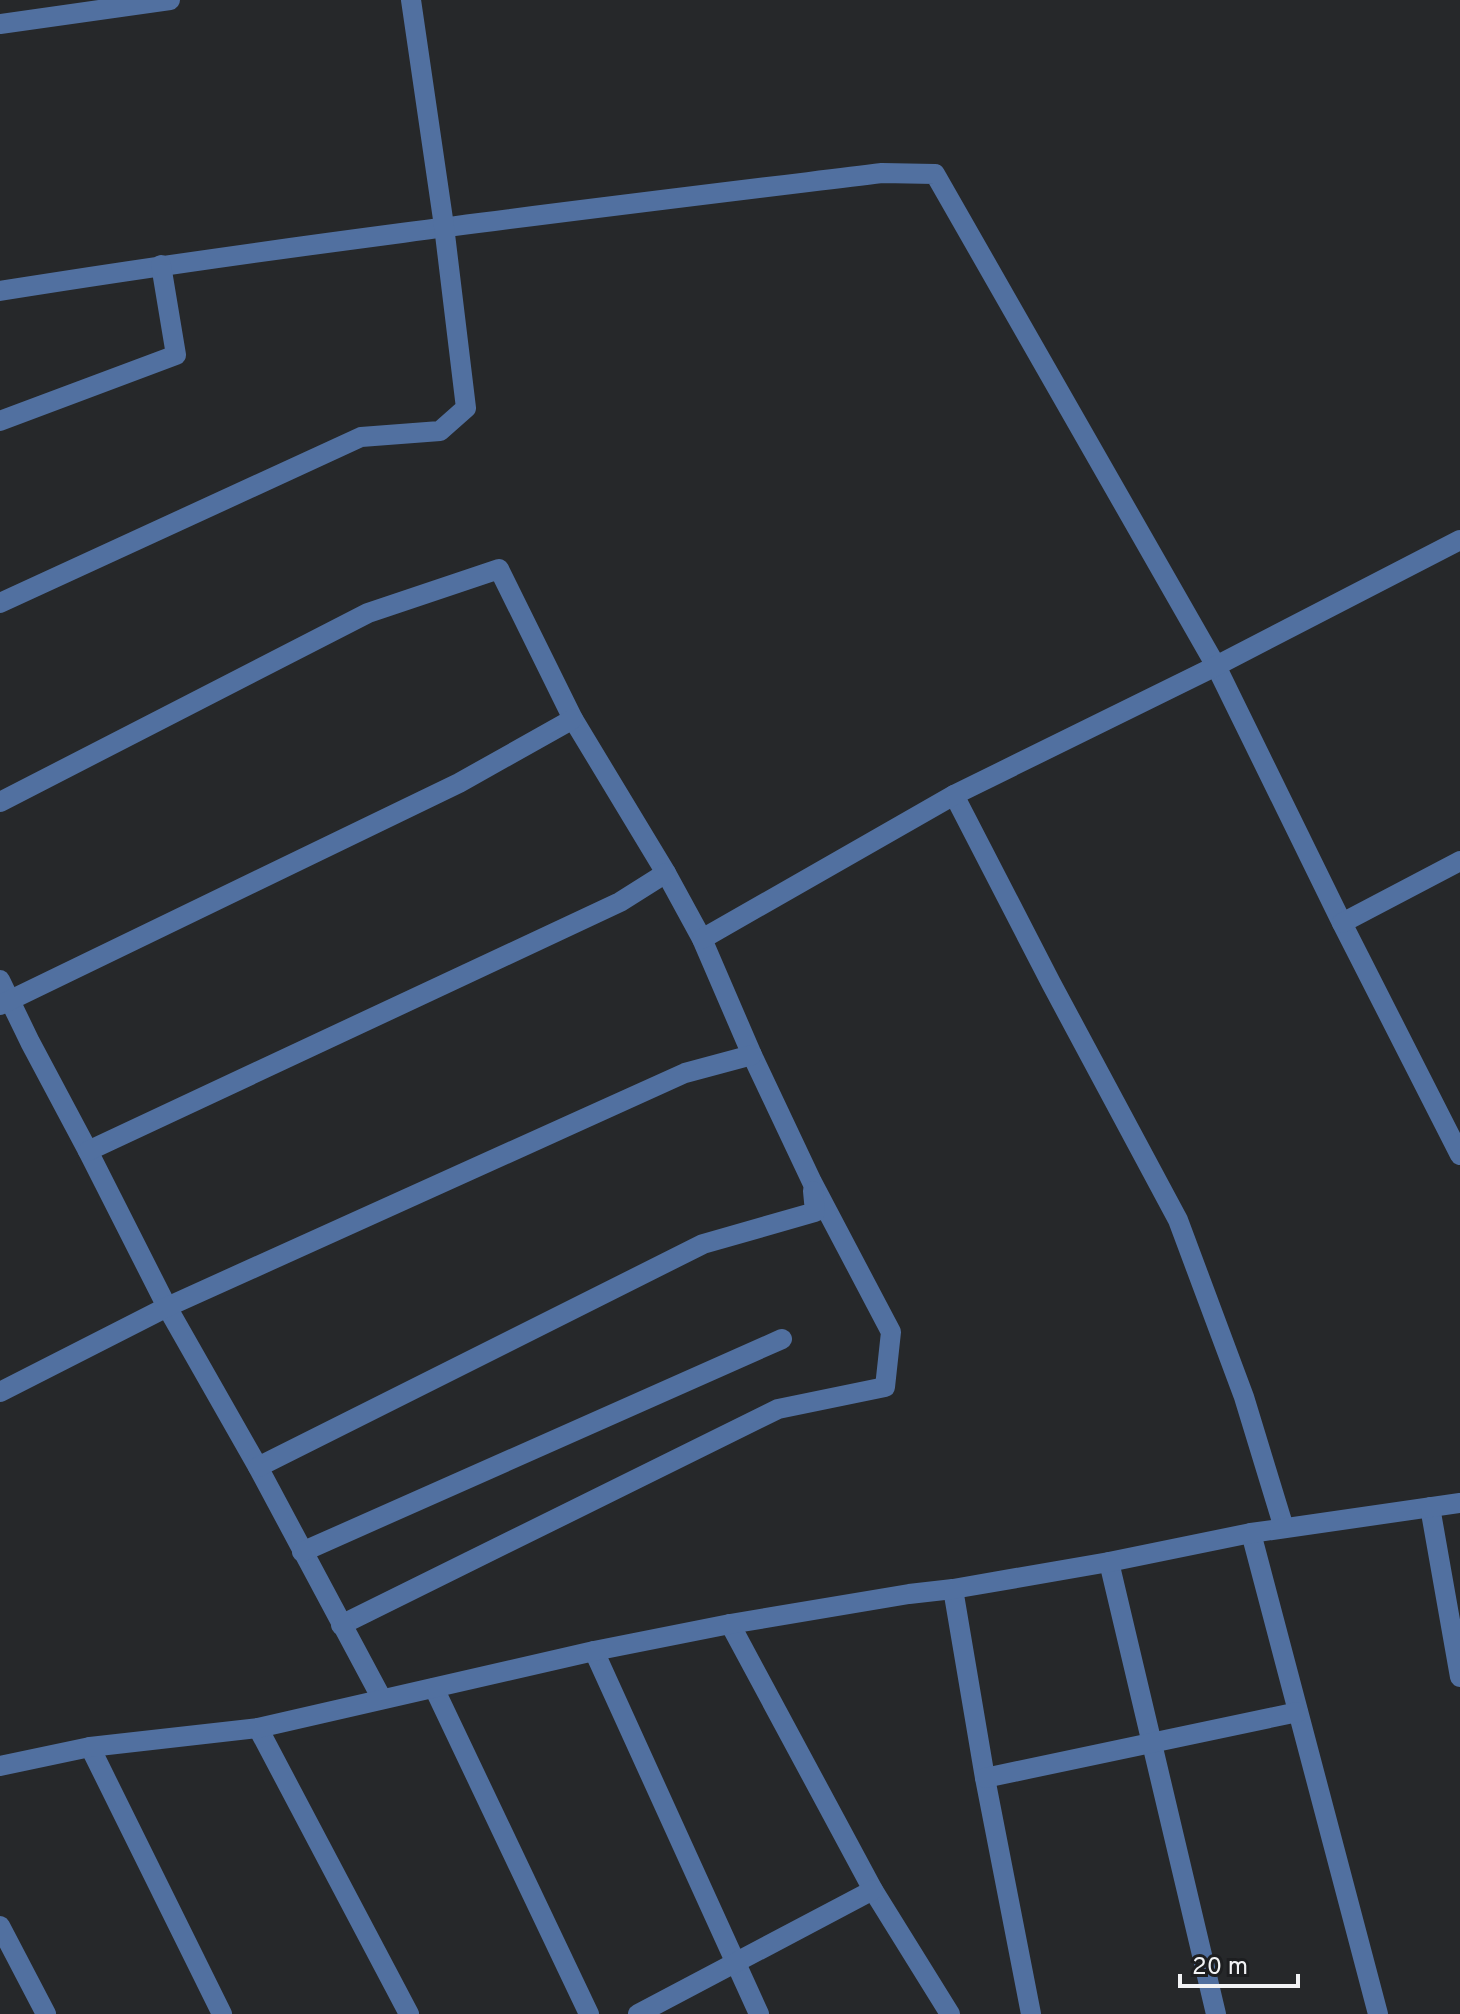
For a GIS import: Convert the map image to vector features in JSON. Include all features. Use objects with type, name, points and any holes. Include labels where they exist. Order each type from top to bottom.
[{"type":"street","points":[[0,24],[170,0]]},
{"type":"street","points":[[0,603],[361,437],[440,431],[466,408],[444,226],[411,0]]},
{"type":"street","points":[[0,291],[161,265],[444,226],[882,173],[935,174],[1216,666],[1460,1155]]},
{"type":"street","points":[[0,421],[176,355],[161,265]]},
{"type":"street","points":[[702,939],[954,795],[1216,666],[1460,540]]},
{"type":"street","points":[[0,802],[368,613],[499,569],[573,719],[702,939],[812,1182],[891,1332],[885,1387],[778,1409],[341,1625]]},
{"type":"street","points":[[5,1002],[459,783],[573,719]]},
{"type":"street","points":[[954,795],[1178,1220],[1244,1397],[1284,1528]]},
{"type":"street","points":[[1342,923],[1460,861]]},
{"type":"street","points":[[88,1151],[620,902],[666,873]]},
{"type":"street","points":[[0,980],[5,1002],[88,1151],[167,1307],[258,1467],[382,1699]]},
{"type":"street","points":[[1,1390],[167,1307],[685,1073],[752,1055]]},
{"type":"street","points":[[258,1467],[703,1244],[815,1212],[812,1182]]},
{"type":"street","points":[[302,1552],[782,1339]]},
{"type":"street","points":[[0,1766],[90,1747],[258,1728],[594,1651],[730,1624],[1109,1562],[1251,1533],[1460,1503]]},
{"type":"street","points":[[1430,1507],[1460,1677]]},
{"type":"street","points":[[1251,1533],[1378,2014]]},
{"type":"street","points":[[1109,1562],[1216,2014]]},
{"type":"street","points":[[953,1589],[985,1778],[1031,2014]]},
{"type":"street","points":[[730,1624],[873,1890],[950,2014]]},
{"type":"street","points":[[594,1651],[759,2014]]},
{"type":"street","points":[[434,1688],[589,2014]]},
{"type":"street","points":[[985,1778],[1298,1712]]},
{"type":"street","points":[[258,1728],[409,2014]]},
{"type":"street","points":[[90,1747],[222,2014]]},
{"type":"street","points":[[638,2014],[873,1890]]},
{"type":"street","points":[[0,1926],[46,2014]]}]
